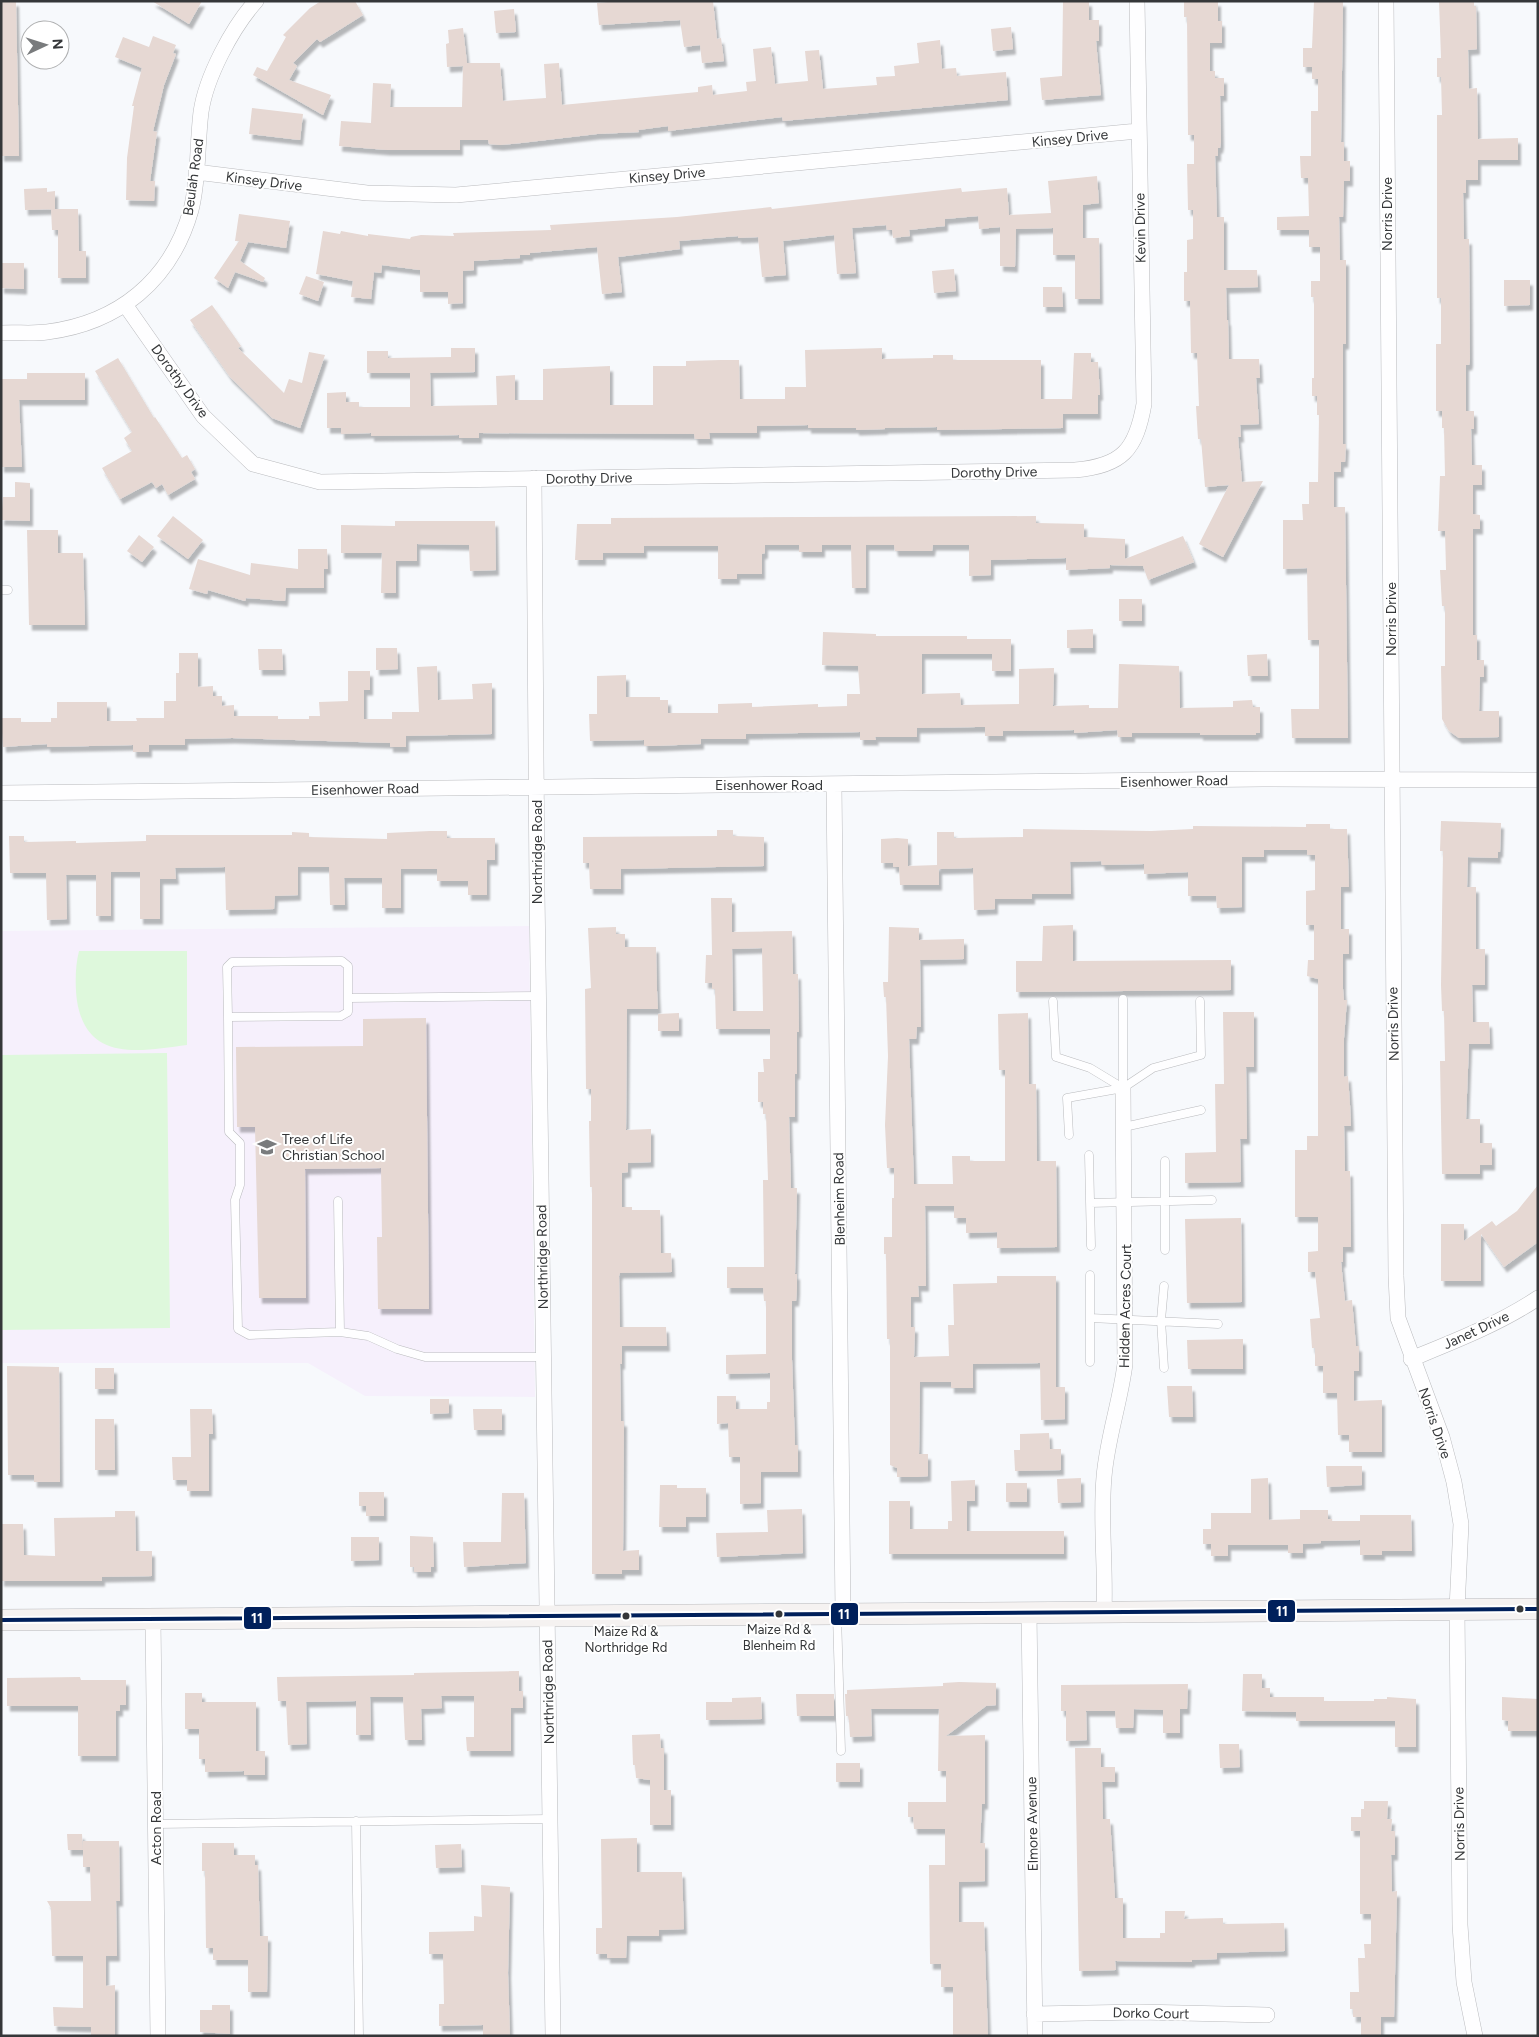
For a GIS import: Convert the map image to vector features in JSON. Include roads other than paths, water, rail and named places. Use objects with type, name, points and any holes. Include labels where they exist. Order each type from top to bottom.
[{"type":"street","name":"Beulah Road","points":[[1,333],[46,332],[78,326],[126,306],[156,278],[177,247],[191,210],[202,110],[213,72],[225,48],[256,1]]},
{"type":"street","name":"Kevin Drive","points":[[1127,452],[1140,427],[1144,404],[1137,1]]},
{"type":"street","name":"Norris Drive","points":[[1386,1],[1396,1276],[1398,1318],[1411,1359],[1442,1437],[1454,1482],[1461,1524],[1457,1609],[1460,1925],[1464,1982],[1475,2036]]},
{"type":"street","name":"Kinsey Drive","points":[[196,172],[367,194],[456,195],[1138,131]]},
{"type":"street","name":"Dorothy Drive","points":[[126,306],[203,416],[253,464],[320,482],[866,475],[1075,470],[1093,469],[1113,463],[1127,452]]},
{"type":"street","name":"Northridge Road","points":[[534,478],[553,2036]]},
{"type":"street","name":"Eisenhower Road","points":[[1,793],[1391,779],[1538,780]]},
{"type":"street","name":"Blenheim Road","points":[[834,784],[840,1613]]},
{"type":"street","name":"Hidden Acres Court","points":[[1104,1612],[1104,1479],[1108,1441],[1122,1387],[1127,1319],[1123,1088]]},
{"type":"street","name":"Janet Drive","points":[[1411,1359],[1480,1330],[1520,1310],[1538,1298]]},
{"type":"street","points":[[1,1620],[1538,1609]]},
{"type":"street","name":"Elmore Avenue","points":[[1029,1612],[1035,2036]]},
{"type":"street","name":"Acton Road","points":[[154,1620],[158,2036]]},
{"type":"street","name":"Dorko Court","points":[[1034,2014],[1140,2012],[1267,2015]]},
{"type":"lane","points":[[228,1017],[341,1016],[348,1012],[348,966],[342,961],[232,962],[227,967],[229,1132],[240,1143],[240,1186],[235,1200],[238,1329],[249,1334],[340,1332],[368,1336],[397,1349],[425,1357],[544,1357]]},
{"type":"lane","points":[[348,998],[539,996]]},
{"type":"lane","points":[[1123,1088],[1124,999]]},
{"type":"lane","points":[[1053,1001],[1056,1057],[1090,1068],[1123,1088]]},
{"type":"lane","points":[[1069,1135],[1068,1098],[1123,1088],[1153,1068],[1201,1055],[1200,1001]]},
{"type":"lane","points":[[1124,1127],[1201,1110]]},
{"type":"lane","points":[[1089,1155],[1091,1246]]},
{"type":"lane","points":[[1165,1250],[1166,1161]]},
{"type":"lane","points":[[1090,1203],[1212,1200]]},
{"type":"lane","points":[[338,1201],[340,1332]]},
{"type":"lane","points":[[1090,1275],[1090,1362]]},
{"type":"lane","points":[[1164,1286],[1161,1320],[1164,1368]]},
{"type":"lane","points":[[1090,1318],[1218,1324]]},
{"type":"lane","points":[[840,1613],[841,1750]]},
{"type":"lane","points":[[156,1824],[550,1818]]},
{"type":"lane","points":[[356,1821],[359,2036]]},
{"type":"place","name":"Tree of Life Christian School","points":[[267,1147]]},
{"type":"place","name":"Maize Rd & Blenheim Rd","points":[[779,1614]]},
{"type":"place","name":"Maize Rd & Northridge Rd","points":[[626,1616]]}]
